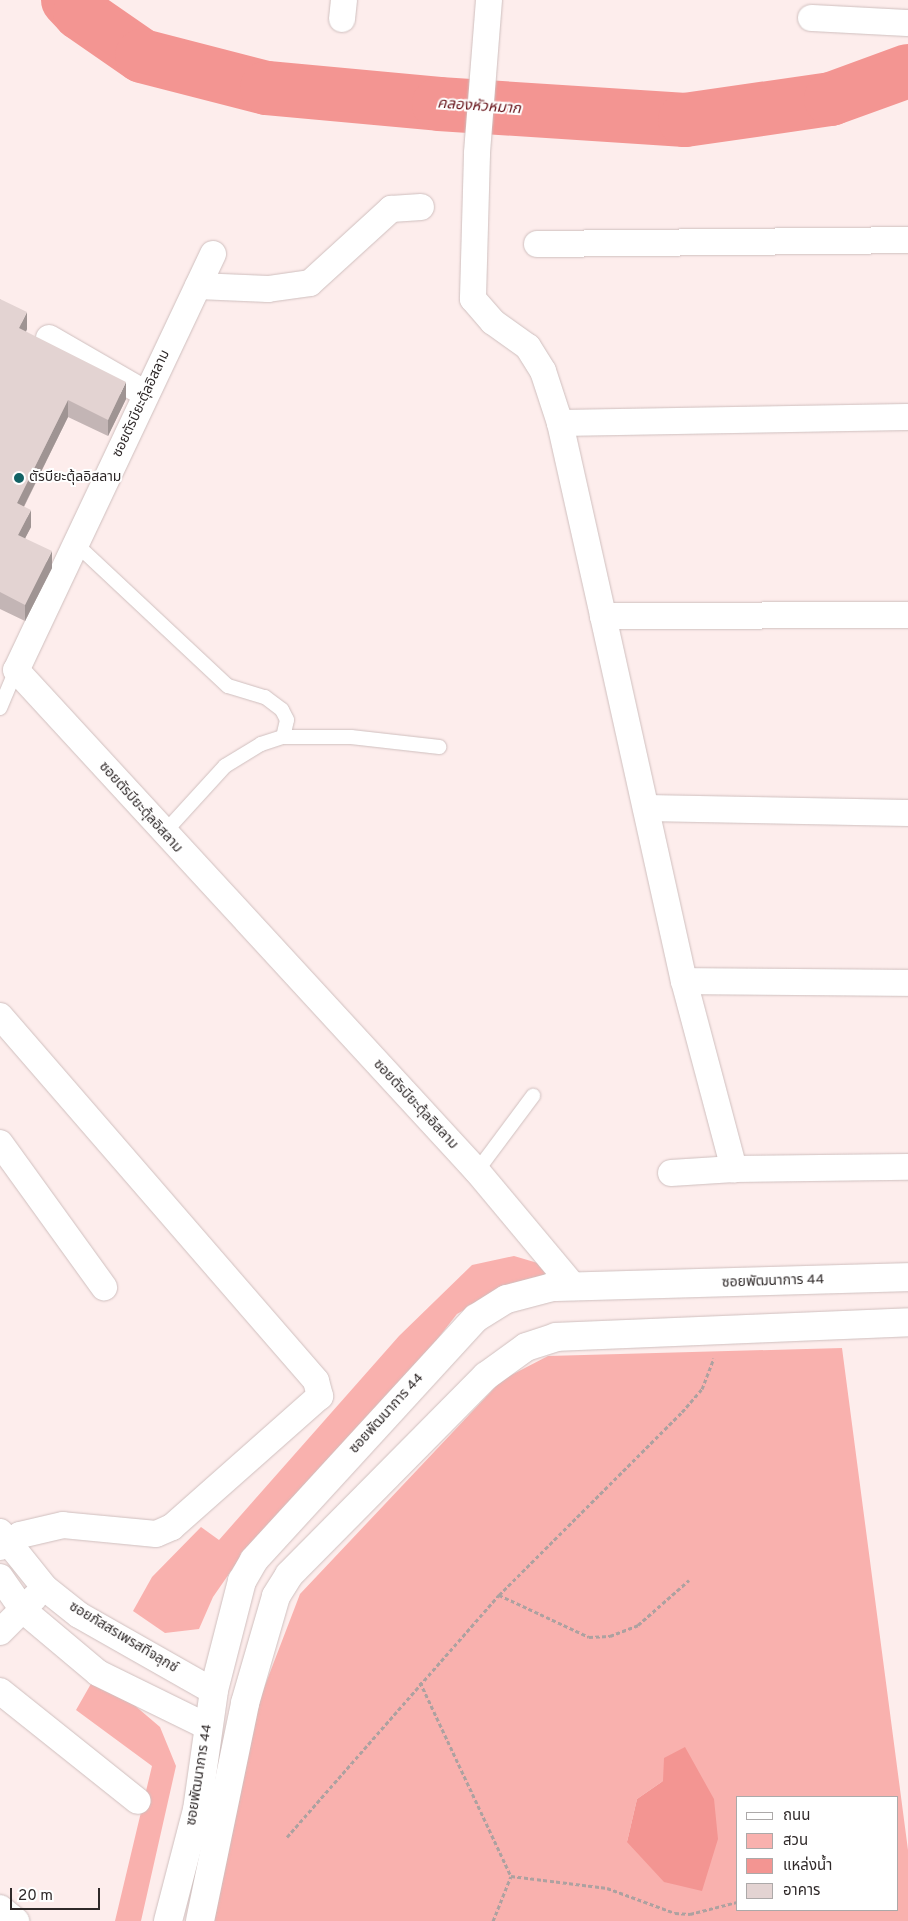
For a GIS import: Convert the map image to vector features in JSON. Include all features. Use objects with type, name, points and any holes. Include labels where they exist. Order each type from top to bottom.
[{"type":"street","points":[[489,0],[486,75],[477,154],[473,299],[493,322],[528,347],[543,371],[560,423],[684,981],[734,1168]]},
{"type":"street","points":[[811,18],[908,23]]},
{"type":"street","points":[[198,286],[268,289],[310,282],[391,209],[421,207]]},
{"type":"street","points":[[537,244],[908,240]]},
{"type":"street","name":"ซอยตัรบียะตุ้ลอิสลาม","points":[[214,254],[16,670],[163,834],[476,1171],[574,1287]]},
{"type":"street","points":[[49,338],[146,394]]},
{"type":"street","points":[[560,423],[908,417]]},
{"type":"street","points":[[603,616],[908,615]]},
{"type":"street","points":[[646,808],[908,813]]},
{"type":"street","points":[[684,981],[908,983]]},
{"type":"street","points":[[0,1016],[316,1381],[320,1396],[172,1527],[156,1534],[63,1525],[3,1540]]},
{"type":"street","points":[[0,1143],[104,1288]]},
{"type":"street","points":[[671,1173],[734,1168],[908,1167]]},
{"type":"street","name":"ซอยพัฒนาการ 44","points":[[168,1921],[197,1810],[213,1691],[242,1581],[254,1560],[476,1318],[507,1299],[552,1287],[908,1278]]},
{"type":"street","name":"ซอยพัฒนาการ 44","points":[[200,1921],[245,1703],[276,1596],[289,1575],[486,1376],[526,1347],[556,1336],[712,1328],[908,1322]]},
{"type":"street","name":"ซอยภัสสรเพรสทีจลุกซ์","points":[[3,1540],[45,1588],[79,1615],[213,1691]]},
{"type":"street","points":[[0,1577],[22,1610],[98,1673],[208,1727],[238,1737]]},
{"type":"street","points":[[0,1632],[45,1588]]},
{"type":"street","points":[[0,1691],[138,1801]]},
{"type":"street","points":[[213,1691],[245,1703]]},
{"type":"street","points":[[0,1908],[16,1921]]},
{"type":"lane","points":[[76,544],[228,686],[265,696],[282,710],[287,720],[283,737]]},
{"type":"lane","points":[[0,708],[16,670]]},
{"type":"lane","points":[[163,834],[245,749],[283,737],[351,737],[438,747]]},
{"type":"lane","points":[[476,1171],[533,1096]]},
{"type":"path","points":[[287,1837],[420,1682],[499,1595],[702,1388],[715,1356],[712,1328]]},
{"type":"path","points":[[499,1595],[588,1637],[610,1636],[638,1625],[689,1580]]},
{"type":"path","points":[[420,1682],[511,1876],[493,1921]]},
{"type":"path","points":[[511,1876],[607,1888],[675,1913],[690,1914],[736,1902]]},
{"type":"green space","points":[[514,1256],[541,1264],[551,1276],[506,1286],[457,1314],[421,1360],[249,1545],[213,1597],[199,1629],[165,1633],[133,1611],[152,1577],[201,1527],[219,1540],[399,1336],[472,1265]]},
{"type":"green space","points":[[842,1348],[908,1850],[908,1921],[208,1921],[254,1714],[300,1594],[502,1380],[548,1356]],"holes":[[[663,1781],[627,1842],[637,1799]]]},
{"type":"green space","points":[[92,1682],[133,1704],[160,1727],[176,1766],[141,1921],[115,1921],[152,1766],[76,1710]]},
{"type":"water","points":[[685,1747],[714,1799],[718,1839],[702,1891],[664,1882],[627,1842],[637,1799],[663,1781],[664,1758]]},
{"type":"building","name":"ตัรบียะตุ้ลอิสลาม","points":[[0,299],[27,312],[19,328],[126,382],[108,420],[68,400],[17,503],[31,510],[18,535],[52,551],[25,605],[0,592]]},
{"type":"waterway","name":"คลองหัวหมาก","points":[[68,0],[80,13],[142,56],[267,88],[439,104],[685,120],[831,99],[908,71]]},
{"type":"place","name":"ตัรบียะตุ้ลอิสลาม","points":[[19,478]]}]
